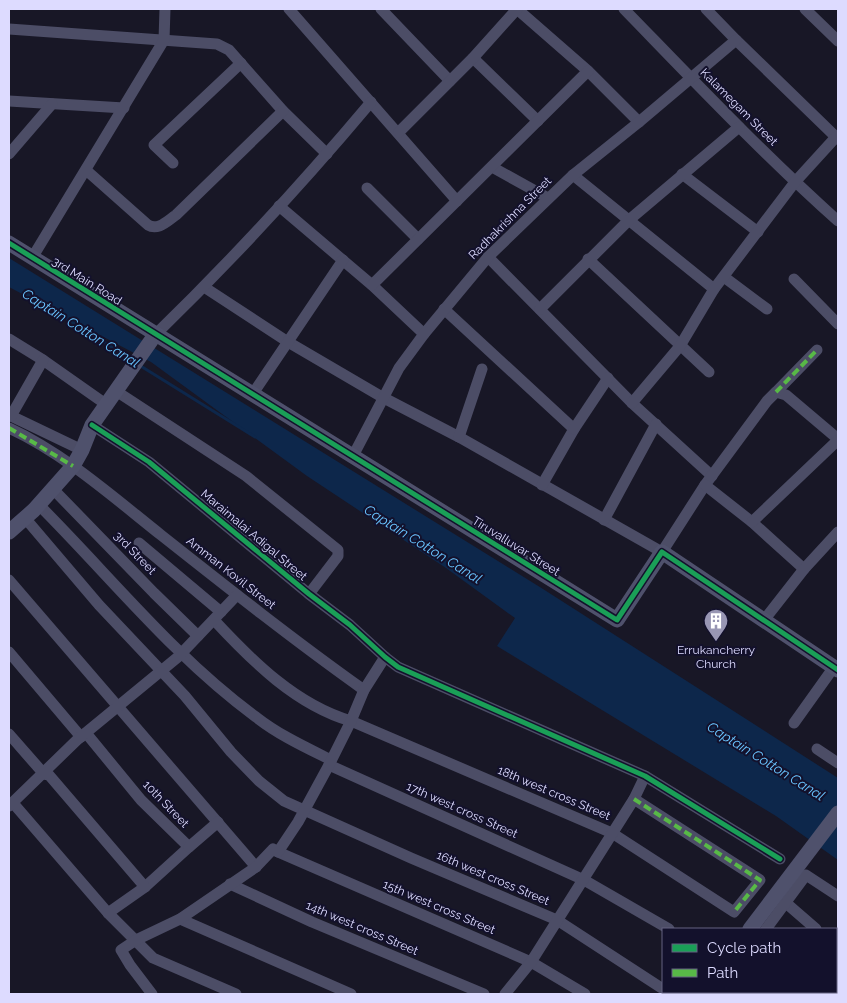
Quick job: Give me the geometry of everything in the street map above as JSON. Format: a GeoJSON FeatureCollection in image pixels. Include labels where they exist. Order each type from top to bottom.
{"type":"FeatureCollection","features":[{"type":"Feature","properties":{"kind":"street"},"geometry":{"type":"LineString","coordinates":[[32,258],[164,40],[166,9]]}},
{"type":"Feature","properties":{"kind":"street"},"geometry":{"type":"LineString","coordinates":[[289,9],[399,132],[457,201]]}},
{"type":"Feature","properties":{"kind":"street"},"geometry":{"type":"LineString","coordinates":[[381,9],[450,81]]}},
{"type":"Feature","properties":{"kind":"street"},"geometry":{"type":"LineString","coordinates":[[399,132],[473,58],[517,9],[588,71],[639,122]]}},
{"type":"Feature","properties":{"kind":"street","name":"Kalamegam Street"},"geometry":{"type":"LineString","coordinates":[[624,9],[739,127],[838,221]]}},
{"type":"Feature","properties":{"kind":"street"},"geometry":{"type":"LineString","coordinates":[[632,403],[680,346],[714,289],[795,182],[837,138],[706,9]]}},
{"type":"Feature","properties":{"kind":"street"},"geometry":{"type":"LineString","coordinates":[[805,9],[838,41]]}},
{"type":"Feature","properties":{"kind":"street"},"geometry":{"type":"LineString","coordinates":[[9,29],[217,44],[229,50],[283,111],[327,154]]}},
{"type":"Feature","properties":{"kind":"street","name":"Radhakrishna Street"},"geometry":{"type":"LineString","coordinates":[[353,456],[382,397],[399,368],[424,334],[488,256],[573,175],[736,40]]}},
{"type":"Feature","properties":{"kind":"street"},"geometry":{"type":"LineString","coordinates":[[473,58],[538,121]]}},
{"type":"Feature","properties":{"kind":"street"},"geometry":{"type":"LineString","coordinates":[[173,163],[154,145],[241,63]]}},
{"type":"Feature","properties":{"kind":"street"},"geometry":{"type":"LineString","coordinates":[[372,285],[588,71]]}},
{"type":"Feature","properties":{"kind":"street"},"geometry":{"type":"LineString","coordinates":[[9,101],[124,108]]}},
{"type":"Feature","properties":{"kind":"street"},"geometry":{"type":"LineString","coordinates":[[9,532],[39,504],[73,466],[92,425],[153,339],[204,287],[327,154],[371,102]]}},
{"type":"Feature","properties":{"kind":"street"},"geometry":{"type":"LineString","coordinates":[[9,154],[52,104]]}},
{"type":"Feature","properties":{"kind":"street"},"geometry":{"type":"LineString","coordinates":[[86,170],[148,225],[157,228],[176,215],[283,111]]}},
{"type":"Feature","properties":{"kind":"street"},"geometry":{"type":"LineString","coordinates":[[540,309],[629,220],[739,127]]}},
{"type":"Feature","properties":{"kind":"street"},"geometry":{"type":"LineString","coordinates":[[492,167],[548,198]]}},
{"type":"Feature","properties":{"kind":"street"},"geometry":{"type":"LineString","coordinates":[[682,174],[758,232]]}},
{"type":"Feature","properties":{"kind":"street"},"geometry":{"type":"LineString","coordinates":[[573,175],[714,289]]}},
{"type":"Feature","properties":{"kind":"street"},"geometry":{"type":"LineString","coordinates":[[367,188],[418,239]]}},
{"type":"Feature","properties":{"kind":"street"},"geometry":{"type":"LineString","coordinates":[[279,206],[372,285],[424,334]]}},
{"type":"Feature","properties":{"kind":"street","name":"3rd Main Road"},"geometry":{"type":"LineString","coordinates":[[9,243],[153,339]]}},
{"type":"Feature","properties":{"kind":"street"},"geometry":{"type":"LineString","coordinates":[[488,256],[632,403],[712,476]]}},
{"type":"Feature","properties":{"kind":"street"},"geometry":{"type":"LineString","coordinates":[[252,395],[342,260]]}},
{"type":"Feature","properties":{"kind":"street"},"geometry":{"type":"LineString","coordinates":[[588,260],[709,372]]}},
{"type":"Feature","properties":{"kind":"street"},"geometry":{"type":"LineString","coordinates":[[724,277],[767,309]]}},
{"type":"Feature","properties":{"kind":"street"},"geometry":{"type":"LineString","coordinates":[[794,279],[838,324]]}},
{"type":"Feature","properties":{"kind":"street"},"geometry":{"type":"LineString","coordinates":[[204,287],[288,342],[382,397],[459,437],[662,552],[836,668],[794,723]]}},
{"type":"Feature","properties":{"kind":"street"},"geometry":{"type":"LineString","coordinates":[[444,309],[574,429]]}},
{"type":"Feature","properties":{"kind":"street"},"geometry":{"type":"LineString","coordinates":[[9,339],[43,360],[107,405]]}},
{"type":"Feature","properties":{"kind":"street","name":"Tiruvalluvar Street"},"geometry":{"type":"LineString","coordinates":[[153,339],[252,395],[353,456],[616,620],[662,552]]}},
{"type":"Feature","properties":{"kind":"street"},"geometry":{"type":"LineString","coordinates":[[662,552],[705,486],[767,401],[817,350]]}},
{"type":"Feature","properties":{"kind":"street"},"geometry":{"type":"LineString","coordinates":[[43,360],[10,415],[82,450]]}},
{"type":"Feature","properties":{"kind":"street"},"geometry":{"type":"LineString","coordinates":[[459,437],[482,368]]}},
{"type":"Feature","properties":{"kind":"street"},"geometry":{"type":"LineString","coordinates":[[542,485],[574,429],[608,378]]}},
{"type":"Feature","properties":{"kind":"street"},"geometry":{"type":"LineString","coordinates":[[116,391],[246,476],[338,550],[338,556],[309,594]]}},
{"type":"Feature","properties":{"kind":"street"},"geometry":{"type":"LineString","coordinates":[[752,522],[838,440],[786,395],[776,392]]}},
{"type":"Feature","properties":{"kind":"street"},"geometry":{"type":"LineString","coordinates":[[604,520],[656,424]]}},
{"type":"Feature","properties":{"kind":"street","name":"Maraimalai Adigal Street"},"geometry":{"type":"LineString","coordinates":[[92,425],[149,462],[309,594],[350,625],[398,667],[645,776],[780,859]]}},
{"type":"Feature","properties":{"kind":"street","name":"Amman Kovil Street"},"geometry":{"type":"LineString","coordinates":[[9,428],[73,466],[308,650],[364,690]]}},
{"type":"Feature","properties":{"kind":"street"},"geometry":{"type":"LineString","coordinates":[[705,486],[752,522],[804,569]]}},
{"type":"Feature","properties":{"kind":"street","name":"3rd Street"},"geometry":{"type":"LineString","coordinates":[[53,489],[198,636]]}},
{"type":"Feature","properties":{"kind":"street","name":"17th west cross Street"},"geometry":{"type":"LineString","coordinates":[[39,504],[137,609],[199,669],[255,716],[283,736],[330,763],[584,880],[667,928]]}},
{"type":"Feature","properties":{"kind":"street","name":"16th west cross Street"},"geometry":{"type":"LineString","coordinates":[[25,518],[104,611],[190,702],[231,752],[259,781],[284,801],[556,920],[662,988]]}},
{"type":"Feature","properties":{"kind":"street"},"geometry":{"type":"LineString","coordinates":[[764,620],[804,569],[838,532]]}},
{"type":"Feature","properties":{"kind":"street","name":"18th west cross Street"},"geometry":{"type":"LineString","coordinates":[[139,543],[217,616],[238,645],[276,679],[300,696],[338,717],[612,833],[734,912],[760,880],[634,799]]}},
{"type":"Feature","properties":{"kind":"street"},"geometry":{"type":"LineString","coordinates":[[9,580],[256,867]]}},
{"type":"Feature","properties":{"kind":"street"},"geometry":{"type":"LineString","coordinates":[[236,994],[153,958],[108,913],[11,804],[84,735],[182,652],[237,595]]}},
{"type":"Feature","properties":{"kind":"street","name":"10th Street"},"geometry":{"type":"LineString","coordinates":[[9,652],[141,800],[189,847],[145,887],[108,913]]}},
{"type":"Feature","properties":{"kind":"street"},"geometry":{"type":"LineString","coordinates":[[152,994],[121,950],[136,940],[180,919],[256,867],[273,849],[278,852],[330,763],[364,690],[385,657]]}},
{"type":"Feature","properties":{"kind":"street"},"geometry":{"type":"LineString","coordinates":[[9,734],[44,774],[49,775],[145,887]]}},
{"type":"Feature","properties":{"kind":"street"},"geometry":{"type":"LineString","coordinates":[[817,749],[838,763]]}},
{"type":"Feature","properties":{"kind":"street"},"geometry":{"type":"LineString","coordinates":[[505,994],[531,962],[556,920],[584,880],[634,799],[645,776]]}},
{"type":"Feature","properties":{"kind":"street"},"geometry":{"type":"LineString","coordinates":[[751,928],[838,813]]}},
{"type":"Feature","properties":{"kind":"street"},"geometry":{"type":"LineString","coordinates":[[189,847],[218,822]]}},
{"type":"Feature","properties":{"kind":"street","name":"15th west cross Street"},"geometry":{"type":"LineString","coordinates":[[278,852],[531,962],[585,994]]}},
{"type":"Feature","properties":{"kind":"street"},"geometry":{"type":"LineString","coordinates":[[767,928],[806,875],[838,896]]}},
{"type":"Feature","properties":{"kind":"street","name":"14th west cross Street"},"geometry":{"type":"LineString","coordinates":[[230,884],[312,922],[484,994]]}},
{"type":"Feature","properties":{"kind":"street"},"geometry":{"type":"LineString","coordinates":[[786,903],[815,928]]}},
{"type":"Feature","properties":{"kind":"street"},"geometry":{"type":"LineString","coordinates":[[180,919],[351,994]]}},
{"type":"Feature","properties":{"kind":"water"},"geometry":{"type":"Polygon","coordinates":[[[9,258],[543,589],[838,778],[838,860],[776,816],[497,646],[515,618],[446,568],[307,476],[151,362],[9,287],[9,258]]]}},
{"type":"Feature","properties":{"kind":"waterway","name":"Captain Cotton Canal"},"geometry":{"type":"LineString","coordinates":[[55,311],[132,360]]}},
{"type":"Feature","properties":{"kind":"waterway","name":"Captain Cotton Canal"},"geometry":{"type":"LineString","coordinates":[[139,365],[255,437]]}},
{"type":"Feature","properties":{"kind":"marked path"},"geometry":{"type":"LineString","coordinates":[[776,392],[817,350]]}},
{"type":"Feature","properties":{"kind":"marked path"},"geometry":{"type":"LineString","coordinates":[[9,428],[73,466]]}},
{"type":"Feature","properties":{"kind":"marked path"},"geometry":{"type":"LineString","coordinates":[[634,799],[760,880],[734,912]]}},
{"type":"Feature","properties":{"kind":"cycle path"},"geometry":{"type":"LineString","coordinates":[[9,243],[617,620],[662,552],[838,670]]}},
{"type":"Feature","properties":{"kind":"cycle path"},"geometry":{"type":"LineString","coordinates":[[92,425],[149,462],[309,594],[350,625],[398,667],[645,776],[780,859]]}},
{"type":"Feature","properties":{"kind":"place","name":"Errukancherry Church"},"geometry":{"type":"Point","coordinates":[716,642]}}]}
